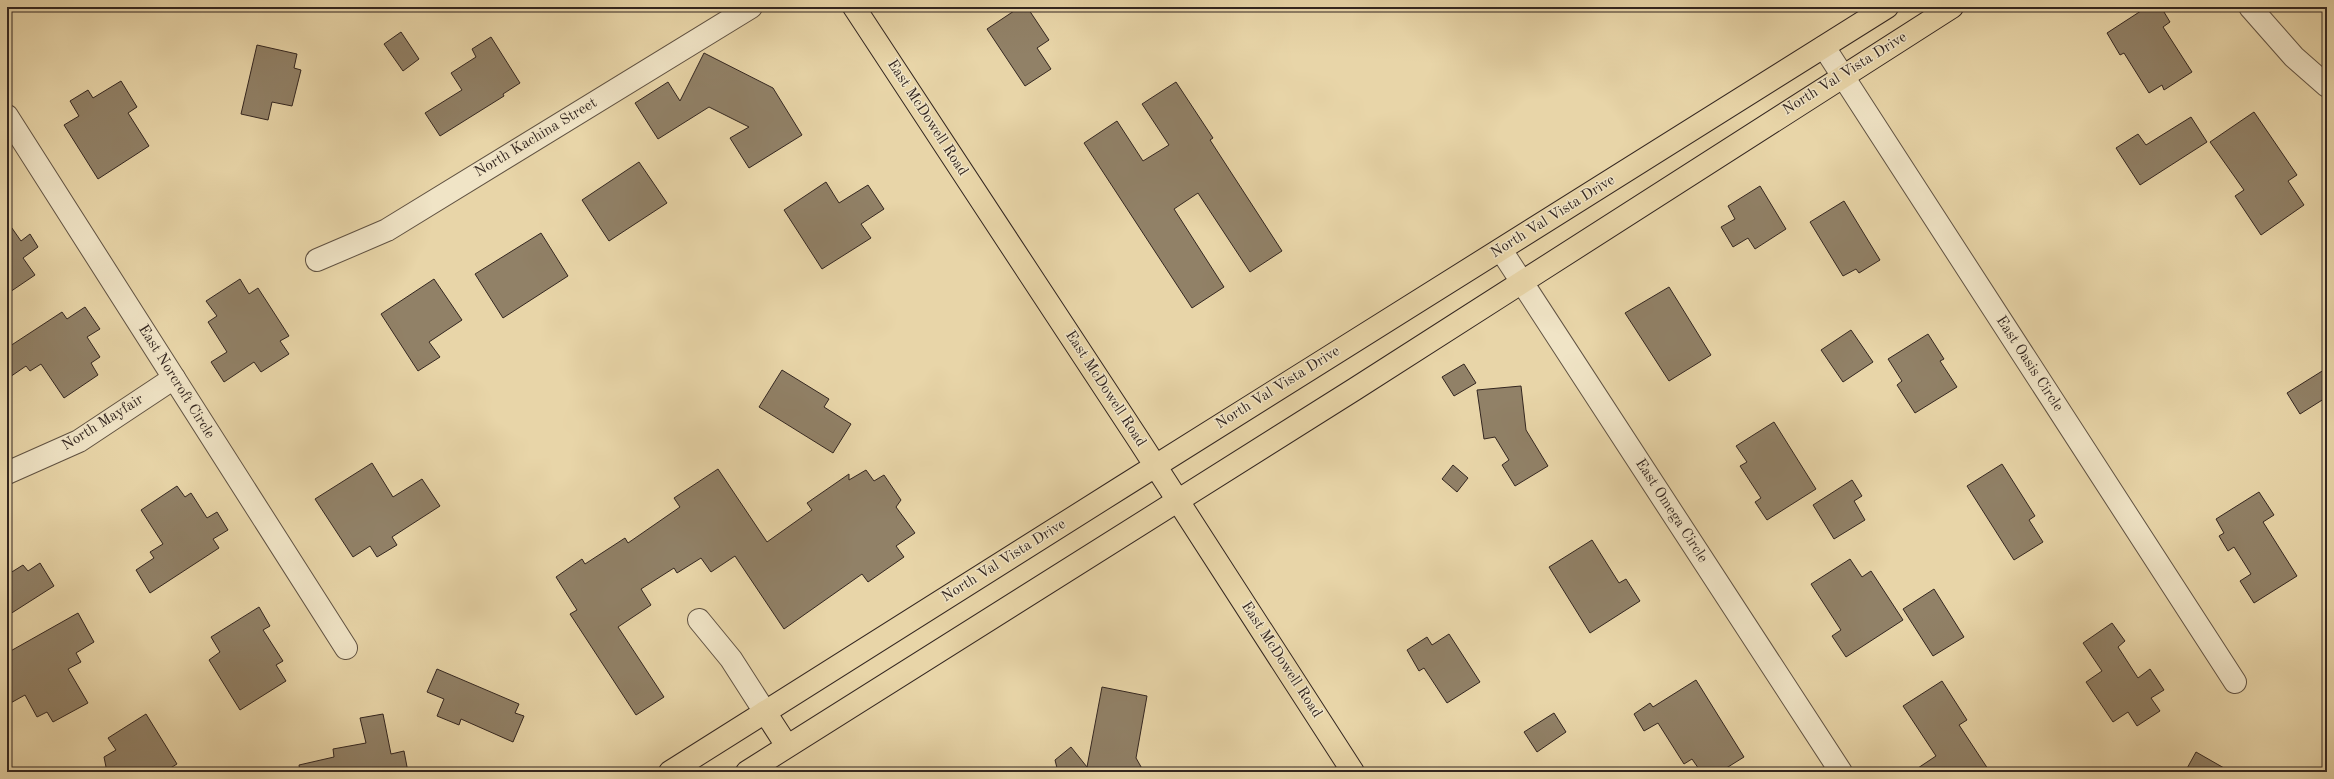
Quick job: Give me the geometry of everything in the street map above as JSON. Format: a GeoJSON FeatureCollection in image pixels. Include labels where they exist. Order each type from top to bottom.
{"type":"FeatureCollection","features":[{"type":"Feature","properties":{"kind":"main road","name":"East McDowell Road"},"geometry":{"type":"LineString","coordinates":[[854,7],[1178,500],[1353,772]]}},
{"type":"Feature","properties":{"kind":"main road","name":"North Val Vista Drive"},"geometry":{"type":"LineString","coordinates":[[670,772],[1155,465],[1501,250],[1887,7]]}},
{"type":"Feature","properties":{"kind":"main road","name":"North Val Vista Drive"},"geometry":{"type":"LineString","coordinates":[[747,772],[1178,500],[1952,7]]}},
{"type":"Feature","properties":{"kind":"main road"},"geometry":{"type":"LineString","coordinates":[[765,712],[787,746]]}},
{"type":"Feature","properties":{"kind":"street","name":"North Kachina Street"},"geometry":{"type":"LineString","coordinates":[[317,260],[387,230],[751,7]]}},
{"type":"Feature","properties":{"kind":"street"},"geometry":{"type":"LineString","coordinates":[[2250,7],[2294,56],[2327,86]]}},
{"type":"Feature","properties":{"kind":"street","name":"East Oasis Circle"},"geometry":{"type":"LineString","coordinates":[[1824,47],[2235,682]]}},
{"type":"Feature","properties":{"kind":"street","name":"East Norcroft Circle"},"geometry":{"type":"LineString","coordinates":[[7,116],[346,648]]}},
{"type":"Feature","properties":{"kind":"street","name":"East Omega Circle"},"geometry":{"type":"LineString","coordinates":[[1501,250],[1841,772]]}},
{"type":"Feature","properties":{"kind":"street","name":"North Mayfair"},"geometry":{"type":"LineString","coordinates":[[7,473],[79,441],[174,378]]}},
{"type":"Feature","properties":{"kind":"street"},"geometry":{"type":"LineString","coordinates":[[699,620],[731,659],[765,712]]}},
{"type":"Feature","properties":{"kind":"building"},"geometry":{"type":"Polygon","coordinates":[[[1020,7],[1027,7],[1049,40],[1037,48],[1051,69],[1025,86],[987,29],[1020,7]]]}},
{"type":"Feature","properties":{"kind":"building"},"geometry":{"type":"Polygon","coordinates":[[[2147,7],[2161,7],[2170,22],[2163,27],[2192,72],[2164,90],[2162,85],[2149,93],[2124,53],[2120,55],[2107,33],[2147,7]]]}},
{"type":"Feature","properties":{"kind":"building"},"geometry":{"type":"Polygon","coordinates":[[[401,32],[419,59],[403,71],[384,44],[401,32]]]}},
{"type":"Feature","properties":{"kind":"building"},"geometry":{"type":"Polygon","coordinates":[[[491,37],[520,83],[503,94],[504,96],[440,136],[425,113],[462,90],[451,73],[476,57],[472,49],[491,37]]]}},
{"type":"Feature","properties":{"kind":"building"},"geometry":{"type":"Polygon","coordinates":[[[257,45],[297,54],[294,68],[301,70],[292,106],[272,102],[268,120],[241,114],[257,45]]]}},
{"type":"Feature","properties":{"kind":"building"},"geometry":{"type":"Polygon","coordinates":[[[704,53],[773,88],[802,135],[749,168],[730,138],[749,127],[709,107],[658,139],[635,103],[668,82],[680,101],[704,53]]]}},
{"type":"Feature","properties":{"kind":"building"},"geometry":{"type":"Polygon","coordinates":[[[121,81],[137,107],[128,113],[149,146],[98,179],[64,125],[79,116],[70,101],[88,90],[93,98],[121,81]]]}},
{"type":"Feature","properties":{"kind":"building"},"geometry":{"type":"Polygon","coordinates":[[[1176,82],[1213,138],[1210,140],[1282,251],[1250,272],[1198,193],[1174,209],[1224,287],[1192,308],[1084,143],[1117,121],[1143,161],[1169,145],[1142,104],[1176,82]]]}},
{"type":"Feature","properties":{"kind":"building"},"geometry":{"type":"Polygon","coordinates":[[[2254,112],[2297,175],[2288,181],[2304,205],[2261,235],[2235,196],[2244,190],[2210,142],[2254,112]]]}},
{"type":"Feature","properties":{"kind":"building"},"geometry":{"type":"Polygon","coordinates":[[[2191,117],[2207,142],[2140,185],[2116,148],[2138,134],[2146,145],[2191,117]]]}},
{"type":"Feature","properties":{"kind":"building"},"geometry":{"type":"Polygon","coordinates":[[[639,162],[667,203],[609,241],[582,200],[639,162]]]}},
{"type":"Feature","properties":{"kind":"building"},"geometry":{"type":"Polygon","coordinates":[[[826,182],[839,203],[868,185],[884,209],[861,224],[871,238],[822,269],[784,210],[826,182]]]}},
{"type":"Feature","properties":{"kind":"building"},"geometry":{"type":"Polygon","coordinates":[[[1760,186],[1786,229],[1755,249],[1748,238],[1733,247],[1721,227],[1735,219],[1728,206],[1760,186]]]}},
{"type":"Feature","properties":{"kind":"building"},"geometry":{"type":"Polygon","coordinates":[[[1844,201],[1880,260],[1859,273],[1856,269],[1843,276],[1810,222],[1844,201]]]}},
{"type":"Feature","properties":{"kind":"building"},"geometry":{"type":"Polygon","coordinates":[[[7,221],[21,241],[30,234],[38,247],[23,258],[35,275],[7,294],[7,221]]]}},
{"type":"Feature","properties":{"kind":"building"},"geometry":{"type":"Polygon","coordinates":[[[541,233],[568,276],[503,318],[475,274],[541,233]]]}},
{"type":"Feature","properties":{"kind":"building"},"geometry":{"type":"Polygon","coordinates":[[[240,279],[249,294],[258,288],[289,336],[280,341],[289,354],[261,372],[254,362],[224,382],[211,362],[227,352],[208,322],[217,316],[206,301],[240,279]]]}},
{"type":"Feature","properties":{"kind":"building"},"geometry":{"type":"Polygon","coordinates":[[[434,279],[462,320],[429,342],[440,357],[418,371],[381,314],[434,279]]]}},
{"type":"Feature","properties":{"kind":"building"},"geometry":{"type":"Polygon","coordinates":[[[1669,287],[1711,355],[1669,381],[1625,313],[1669,287]]]}},
{"type":"Feature","properties":{"kind":"building"},"geometry":{"type":"Polygon","coordinates":[[[85,307],[100,329],[87,337],[100,357],[91,363],[98,375],[64,398],[41,364],[30,371],[26,366],[7,379],[7,348],[62,312],[67,319],[85,307]]]}},
{"type":"Feature","properties":{"kind":"building"},"geometry":{"type":"Polygon","coordinates":[[[1851,330],[1873,362],[1843,382],[1821,350],[1851,330]]]}},
{"type":"Feature","properties":{"kind":"building"},"geometry":{"type":"Polygon","coordinates":[[[1928,334],[1944,359],[1940,361],[1957,387],[1915,413],[1897,385],[1902,381],[1888,359],[1928,334]]]}},
{"type":"Feature","properties":{"kind":"building"},"geometry":{"type":"Polygon","coordinates":[[[1464,364],[1476,383],[1454,396],[1442,377],[1464,364]]]}},
{"type":"Feature","properties":{"kind":"building"},"geometry":{"type":"Polygon","coordinates":[[[2327,368],[2327,397],[2300,414],[2287,393],[2327,368]]]}},
{"type":"Feature","properties":{"kind":"building"},"geometry":{"type":"Polygon","coordinates":[[[782,370],[829,399],[824,407],[851,424],[833,453],[759,407],[782,370]]]}},
{"type":"Feature","properties":{"kind":"building"},"geometry":{"type":"Polygon","coordinates":[[[1521,386],[1526,430],[1548,466],[1515,486],[1502,465],[1509,460],[1495,437],[1484,439],[1477,390],[1521,386]]]}},
{"type":"Feature","properties":{"kind":"building"},"geometry":{"type":"Polygon","coordinates":[[[1774,422],[1816,489],[1767,520],[1755,502],[1761,498],[1740,466],[1747,462],[1736,446],[1774,422]]]}},
{"type":"Feature","properties":{"kind":"building"},"geometry":{"type":"Polygon","coordinates":[[[372,463],[393,497],[422,479],[440,506],[392,537],[397,545],[377,557],[370,546],[353,557],[315,499],[372,463]]]}},
{"type":"Feature","properties":{"kind":"building"},"geometry":{"type":"Polygon","coordinates":[[[2002,464],[2035,516],[2029,520],[2043,542],[2014,560],[1967,486],[2002,464]]]}},
{"type":"Feature","properties":{"kind":"building"},"geometry":{"type":"Polygon","coordinates":[[[1453,465],[1468,478],[1457,492],[1442,479],[1453,465]]]}},
{"type":"Feature","properties":{"kind":"building"},"geometry":{"type":"Polygon","coordinates":[[[718,469],[767,542],[812,510],[807,503],[849,474],[849,480],[866,470],[874,481],[884,475],[901,500],[896,507],[915,533],[896,546],[904,557],[868,582],[862,574],[784,629],[735,556],[711,572],[701,558],[677,573],[674,568],[641,589],[651,605],[618,627],[664,697],[636,715],[570,614],[577,610],[556,577],[582,559],[585,564],[625,538],[628,543],[680,507],[674,498],[718,469]]]}},
{"type":"Feature","properties":{"kind":"building"},"geometry":{"type":"Polygon","coordinates":[[[1852,480],[1862,496],[1854,501],[1865,520],[1834,539],[1813,505],[1852,480]]]}},
{"type":"Feature","properties":{"kind":"building"},"geometry":{"type":"Polygon","coordinates":[[[177,486],[185,497],[191,493],[207,518],[217,512],[228,530],[213,539],[219,548],[150,593],[136,570],[154,558],[150,552],[163,544],[141,510],[177,486]]]}},
{"type":"Feature","properties":{"kind":"building"},"geometry":{"type":"Polygon","coordinates":[[[2259,492],[2274,515],[2263,522],[2297,576],[2254,603],[2240,581],[2251,574],[2234,547],[2228,551],[2219,536],[2224,533],[2216,519],[2259,492]]]}},
{"type":"Feature","properties":{"kind":"building"},"geometry":{"type":"Polygon","coordinates":[[[1592,540],[1619,583],[1626,579],[1640,601],[1590,633],[1549,567],[1592,540]]]}},
{"type":"Feature","properties":{"kind":"building"},"geometry":{"type":"Polygon","coordinates":[[[1850,559],[1862,577],[1871,571],[1903,620],[1846,657],[1832,636],[1841,630],[1811,584],[1850,559]]]}},
{"type":"Feature","properties":{"kind":"building"},"geometry":{"type":"Polygon","coordinates":[[[40,563],[54,586],[7,616],[7,575],[23,565],[28,571],[40,563]]]}},
{"type":"Feature","properties":{"kind":"building"},"geometry":{"type":"Polygon","coordinates":[[[1934,589],[1964,637],[1933,656],[1903,609],[1934,589]]]}},
{"type":"Feature","properties":{"kind":"building"},"geometry":{"type":"Polygon","coordinates":[[[259,607],[270,626],[263,630],[283,661],[276,665],[286,681],[240,710],[209,660],[220,652],[211,637],[259,607]]]}},
{"type":"Feature","properties":{"kind":"building"},"geometry":{"type":"Polygon","coordinates":[[[78,613],[94,642],[76,653],[81,662],[68,669],[88,703],[53,722],[47,712],[37,717],[25,695],[7,705],[7,653],[78,613]]]}},
{"type":"Feature","properties":{"kind":"building"},"geometry":{"type":"Polygon","coordinates":[[[2112,623],[2125,641],[2118,647],[2138,678],[2150,669],[2164,690],[2151,698],[2160,711],[2137,726],[2128,712],[2113,722],[2086,682],[2102,671],[2083,643],[2112,623]]]}},
{"type":"Feature","properties":{"kind":"building"},"geometry":{"type":"Polygon","coordinates":[[[1449,634],[1480,682],[1447,703],[1424,668],[1419,671],[1407,650],[1427,637],[1432,645],[1449,634]]]}},
{"type":"Feature","properties":{"kind":"building"},"geometry":{"type":"Polygon","coordinates":[[[437,669],[519,704],[515,713],[524,716],[513,742],[461,719],[459,725],[437,716],[444,699],[427,692],[437,669]]]}},
{"type":"Feature","properties":{"kind":"building"},"geometry":{"type":"Polygon","coordinates":[[[1696,680],[1744,757],[1720,772],[1701,772],[1692,759],[1684,764],[1658,723],[1644,731],[1634,714],[1650,703],[1653,707],[1696,680]]]}},
{"type":"Feature","properties":{"kind":"building"},"geometry":{"type":"Polygon","coordinates":[[[1942,681],[1967,720],[1959,725],[1990,772],[1912,772],[1936,756],[1903,706],[1942,681]]]}},
{"type":"Feature","properties":{"kind":"building"},"geometry":{"type":"Polygon","coordinates":[[[1102,687],[1147,696],[1136,758],[1144,772],[1058,772],[1055,760],[1071,747],[1087,767],[1102,687]]]}},
{"type":"Feature","properties":{"kind":"building"},"geometry":{"type":"Polygon","coordinates":[[[1554,713],[1566,732],[1537,752],[1524,732],[1554,713]]]}},
{"type":"Feature","properties":{"kind":"building"},"geometry":{"type":"Polygon","coordinates":[[[146,714],[177,764],[164,772],[107,772],[104,757],[116,750],[108,738],[146,714]]]}},
{"type":"Feature","properties":{"kind":"building"},"geometry":{"type":"Polygon","coordinates":[[[383,714],[391,754],[404,751],[408,772],[300,772],[299,765],[334,757],[333,749],[366,743],[360,718],[383,714]]]}},
{"type":"Feature","properties":{"kind":"building"},"geometry":{"type":"Polygon","coordinates":[[[2196,752],[2231,772],[2185,772],[2196,752]]]}}]}
